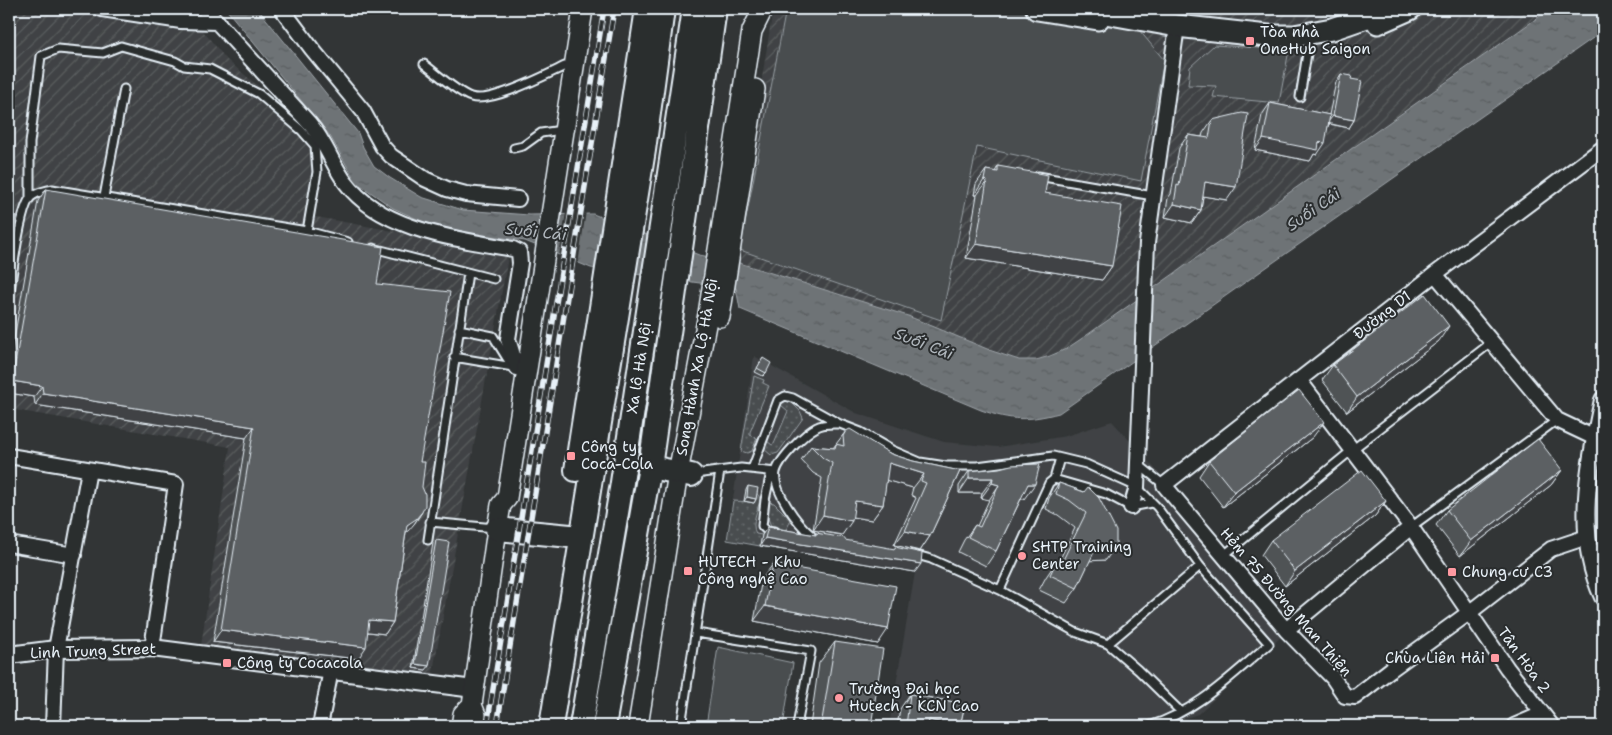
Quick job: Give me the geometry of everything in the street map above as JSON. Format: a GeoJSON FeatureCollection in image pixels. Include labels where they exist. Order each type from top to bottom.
{"type":"FeatureCollection","features":[{"type":"Feature","properties":{"kind":"highway","name":"Xa lộ Hà Nội"},"geometry":{"type":"LineString","coordinates":[[635,149],[647,9]]}},
{"type":"Feature","properties":{"kind":"highway","name":"Xa lộ Hà Nội"},"geometry":{"type":"LineString","coordinates":[[551,726],[574,536],[608,312],[635,149],[663,9]]}},
{"type":"Feature","properties":{"kind":"highway","name":"Xa lộ Hà Nội"},"geometry":{"type":"LineString","coordinates":[[604,726],[650,467],[715,9]]}},
{"type":"Feature","properties":{"kind":"highway","name":"Xa lộ Hà Nội"},"geometry":{"type":"LineString","coordinates":[[581,726],[622,481],[671,153],[695,11]]}},
{"type":"Feature","properties":{"kind":"highway"},"geometry":{"type":"LineString","coordinates":[[650,467],[685,474]]}},
{"type":"Feature","properties":{"kind":"highway"},"geometry":{"type":"LineString","coordinates":[[497,529],[574,536]]}},
{"type":"Feature","properties":{"kind":"highway","name":"Xa lộ Hà Nội"},"geometry":{"type":"LineString","coordinates":[[536,726],[574,536]]}},
{"type":"Feature","properties":{"kind":"main road"},"geometry":{"type":"LineString","coordinates":[[474,726],[476,715],[473,697],[501,505],[507,498],[574,9]]}},
{"type":"Feature","properties":{"kind":"main road"},"geometry":{"type":"LineString","coordinates":[[556,143],[583,9]]}},
{"type":"Feature","properties":{"kind":"main road","name":"Song Hành Xa Lộ Hà Nội"},"geometry":{"type":"LineString","coordinates":[[638,726],[714,314],[738,160],[764,32],[764,9]]}},
{"type":"Feature","properties":{"kind":"main road"},"geometry":{"type":"LineString","coordinates":[[1037,9],[1105,20],[1125,16]]}},
{"type":"Feature","properties":{"kind":"main road"},"geometry":{"type":"LineString","coordinates":[[1083,9],[1125,16],[1179,18],[1268,36],[1294,36],[1332,30],[1390,9]]}},
{"type":"Feature","properties":{"kind":"main road"},"geometry":{"type":"LineString","coordinates":[[1332,30],[1348,32],[1360,29],[1389,20],[1410,9]]}},
{"type":"Feature","properties":{"kind":"main road"},"geometry":{"type":"LineString","coordinates":[[501,505],[496,497],[514,367],[536,284]]}},
{"type":"Feature","properties":{"kind":"main road","name":"Song Hành Xa Lộ Hà Nội"},"geometry":{"type":"LineString","coordinates":[[649,726],[685,474]]}},
{"type":"Feature","properties":{"kind":"main road"},"geometry":{"type":"LineString","coordinates":[[461,726],[463,714],[473,697]]}},
{"type":"Feature","properties":{"kind":"street"},"geometry":{"type":"LineString","coordinates":[[102,9],[181,21],[218,22]]}},
{"type":"Feature","properties":{"kind":"street"},"geometry":{"type":"LineString","coordinates":[[205,9],[310,124],[322,140],[346,184],[361,199],[382,214],[421,230],[519,252],[520,263],[508,338],[514,367]]}},
{"type":"Feature","properties":{"kind":"street"},"geometry":{"type":"LineString","coordinates":[[282,9],[363,111],[382,146],[391,156],[425,179],[447,189],[483,196],[518,199]]}},
{"type":"Feature","properties":{"kind":"street"},"geometry":{"type":"LineString","coordinates":[[1131,507],[1137,487],[1147,243],[1179,18]]}},
{"type":"Feature","properties":{"kind":"street","name":"Đường D1"},"geometry":{"type":"LineString","coordinates":[[1164,485],[1435,274],[1603,148]]}},
{"type":"Feature","properties":{"kind":"street"},"geometry":{"type":"LineString","coordinates":[[1435,274],[1558,420],[1595,438]]}},
{"type":"Feature","properties":{"kind":"street","name":"Tân Hòa 2"},"geometry":{"type":"LineString","coordinates":[[1299,380],[1411,527],[1507,668],[1552,726]]}},
{"type":"Feature","properties":{"kind":"street"},"geometry":{"type":"LineString","coordinates":[[1603,400],[1595,438],[1588,490],[1587,537],[1597,553],[1598,586],[1603,597]]}},
{"type":"Feature","properties":{"kind":"street"},"geometry":{"type":"LineString","coordinates":[[9,456],[176,484],[152,648]]}},
{"type":"Feature","properties":{"kind":"street"},"geometry":{"type":"LineString","coordinates":[[53,726],[56,649],[89,470]]}},
{"type":"Feature","properties":{"kind":"street","name":"Hẻm 75 Đường Man Thiện"},"geometry":{"type":"LineString","coordinates":[[1164,485],[1286,630],[1333,678],[1345,696],[1355,697],[1551,550],[1587,537]]}},
{"type":"Feature","properties":{"kind":"street"},"geometry":{"type":"LineString","coordinates":[[1286,630],[1411,527]]}},
{"type":"Feature","properties":{"kind":"street"},"geometry":{"type":"LineString","coordinates":[[9,544],[74,555]]}},
{"type":"Feature","properties":{"kind":"street","name":"Linh Trung Street"},"geometry":{"type":"LineString","coordinates":[[9,655],[56,649],[152,648],[331,670],[473,697]]}},
{"type":"Feature","properties":{"kind":"street"},"geometry":{"type":"LineString","coordinates":[[320,726],[331,670]]}},
{"type":"Feature","properties":{"kind":"street"},"geometry":{"type":"LineString","coordinates":[[1514,726],[1542,714]]}},
{"type":"Feature","properties":{"kind":"lane"},"geometry":{"type":"LineString","coordinates":[[1300,97],[1310,34]]}},
{"type":"Feature","properties":{"kind":"lane"},"geometry":{"type":"LineString","coordinates":[[9,299],[22,214],[30,198],[30,143],[41,56],[58,49],[102,53],[121,46],[176,61],[184,66],[210,69],[259,94],[301,130],[315,146],[317,172],[306,231]]}},
{"type":"Feature","properties":{"kind":"lane"},"geometry":{"type":"LineString","coordinates":[[424,64],[472,98],[489,97],[527,84],[565,66]]}},
{"type":"Feature","properties":{"kind":"lane"},"geometry":{"type":"LineString","coordinates":[[104,197],[124,89]]}},
{"type":"Feature","properties":{"kind":"lane"},"geometry":{"type":"LineString","coordinates":[[514,148],[523,146],[541,133],[556,143]]}},
{"type":"Feature","properties":{"kind":"lane"},"geometry":{"type":"LineString","coordinates":[[1031,175],[1153,196]]}},
{"type":"Feature","properties":{"kind":"lane"},"geometry":{"type":"LineString","coordinates":[[30,198],[39,192],[52,189],[306,231],[354,243]]}},
{"type":"Feature","properties":{"kind":"lane"},"geometry":{"type":"LineString","coordinates":[[364,246],[494,279]]}},
{"type":"Feature","properties":{"kind":"lane"},"geometry":{"type":"LineString","coordinates":[[428,540],[468,273]]}},
{"type":"Feature","properties":{"kind":"lane"},"geometry":{"type":"LineString","coordinates":[[459,329],[494,336],[514,367]]}},
{"type":"Feature","properties":{"kind":"lane"},"geometry":{"type":"LineString","coordinates":[[1224,556],[1352,450],[1492,342]]}},
{"type":"Feature","properties":{"kind":"lane"},"geometry":{"type":"LineString","coordinates":[[454,358],[514,367]]}},
{"type":"Feature","properties":{"kind":"lane"},"geometry":{"type":"LineString","coordinates":[[752,469],[778,400],[785,396],[793,398],[840,424],[920,462],[946,466],[977,466],[1053,456],[1086,464],[1137,487],[1172,526],[1200,566],[1269,644],[1203,699],[1181,712],[1149,726]]}},
{"type":"Feature","properties":{"kind":"lane"},"geometry":{"type":"LineString","coordinates":[[1411,527],[1558,420]]}},
{"type":"Feature","properties":{"kind":"lane"},"geometry":{"type":"LineString","coordinates":[[784,532],[766,530],[762,526],[765,500],[774,472],[795,443],[807,433],[818,426],[840,424]]}},
{"type":"Feature","properties":{"kind":"lane"},"geometry":{"type":"LineString","coordinates":[[1000,590],[1049,484],[1054,479],[1060,458]]}},
{"type":"Feature","properties":{"kind":"lane","name":"Hẻm 75 Đường Man Thiện"},"geometry":{"type":"LineString","coordinates":[[1137,463],[1164,485]]}},
{"type":"Feature","properties":{"kind":"lane"},"geometry":{"type":"LineString","coordinates":[[685,474],[742,468],[774,472]]}},
{"type":"Feature","properties":{"kind":"lane"},"geometry":{"type":"LineString","coordinates":[[682,726],[720,471]]}},
{"type":"Feature","properties":{"kind":"lane"},"geometry":{"type":"LineString","coordinates":[[774,472],[786,504],[801,527],[811,535]]}},
{"type":"Feature","properties":{"kind":"lane"},"geometry":{"type":"LineString","coordinates":[[1054,479],[1106,494],[1131,507],[1152,503]]}},
{"type":"Feature","properties":{"kind":"lane"},"geometry":{"type":"LineString","coordinates":[[430,522],[497,529]]}},
{"type":"Feature","properties":{"kind":"lane"},"geometry":{"type":"LineString","coordinates":[[802,534],[819,537]]}},
{"type":"Feature","properties":{"kind":"lane"},"geometry":{"type":"LineString","coordinates":[[908,552],[931,559],[1000,590],[1075,632],[1108,644],[1181,712]]}},
{"type":"Feature","properties":{"kind":"lane"},"geometry":{"type":"LineString","coordinates":[[1108,644],[1200,566]]}},
{"type":"Feature","properties":{"kind":"lane"},"geometry":{"type":"LineString","coordinates":[[696,633],[811,651],[797,726]]}},
{"type":"Feature","properties":{"kind":"shaded area"},"geometry":{"type":"Polygon","coordinates":[[[17,9],[185,9],[227,60],[318,136],[311,216],[509,252],[432,677],[201,646],[230,447],[9,409],[9,53],[17,9]]]}},
{"type":"Feature","properties":{"kind":"shaded area"},"geometry":{"type":"Polygon","coordinates":[[[773,9],[1550,9],[1066,349],[1050,356],[1033,360],[1019,360],[733,261],[773,9]]]}},
{"type":"Feature","properties":{"kind":"shaded area"},"geometry":{"type":"Polygon","coordinates":[[[786,9],[1013,9],[1139,30],[1164,60],[1141,181],[977,147],[941,320],[740,250],[786,9]]]}},
{"type":"Feature","properties":{"kind":"shaded area"},"geometry":{"type":"Polygon","coordinates":[[[1214,45],[1289,50],[1279,103],[1213,97],[1216,86],[1188,85],[1190,67],[1214,45]]]}},
{"type":"Feature","properties":{"kind":"shaded area","name":"SHTP Training Center"},"geometry":{"type":"Polygon","coordinates":[[[754,356],[856,413],[944,442],[998,447],[1066,436],[1112,421],[1176,492],[1282,636],[1198,714],[1162,726],[889,726],[915,572],[727,540],[754,356]]]}},
{"type":"Feature","properties":{"kind":"shaded area"},"geometry":{"type":"Polygon","coordinates":[[[754,376],[764,380],[763,383],[769,386],[750,432],[750,435],[757,438],[752,451],[747,453],[741,451],[754,376]]]}},
{"type":"Feature","properties":{"kind":"shaded area"},"geometry":{"type":"Polygon","coordinates":[[[784,401],[790,401],[800,411],[803,418],[778,453],[771,455],[764,449],[764,442],[767,441],[772,445],[774,444],[788,411],[781,405],[784,401]]]}},
{"type":"Feature","properties":{"kind":"shaded area"},"geometry":{"type":"Polygon","coordinates":[[[756,492],[760,498],[754,520],[754,530],[756,534],[762,535],[760,546],[727,540],[733,501],[753,502],[756,492]]]}},
{"type":"Feature","properties":{"kind":"shaded area"},"geometry":{"type":"Polygon","coordinates":[[[769,502],[774,503],[789,518],[790,522],[786,530],[771,526],[767,516],[769,502]]]}},
{"type":"Feature","properties":{"kind":"shaded area"},"geometry":{"type":"Polygon","coordinates":[[[718,647],[793,663],[783,726],[706,726],[718,647]]]}},
{"type":"Feature","properties":{"kind":"water","name":"Suối Cái"},"geometry":{"type":"Polygon","coordinates":[[[226,9],[258,9],[358,133],[363,147],[374,166],[421,197],[463,210],[529,215],[593,214],[699,255],[733,261],[908,316],[992,351],[1019,360],[1036,360],[1066,349],[1550,9],[1603,9],[1603,31],[1059,413],[1020,419],[981,410],[740,309],[736,288],[591,268],[525,241],[470,233],[428,224],[393,208],[356,182],[330,136],[226,9]]]}},
{"type":"Feature","properties":{"kind":"pier"},"geometry":{"type":"Polygon","coordinates":[[[586,211],[578,265],[559,257],[566,212],[586,211]]]}},
{"type":"Feature","properties":{"kind":"building"},"geometry":{"type":"Polygon","coordinates":[[[1341,74],[1352,76],[1351,79],[1362,81],[1354,120],[1333,116],[1341,74]]]}},
{"type":"Feature","properties":{"kind":"building"},"geometry":{"type":"Polygon","coordinates":[[[1270,103],[1330,115],[1325,143],[1319,142],[1318,150],[1263,139],[1270,103]]]}},
{"type":"Feature","properties":{"kind":"building"},"geometry":{"type":"Polygon","coordinates":[[[1242,113],[1248,114],[1236,187],[1205,182],[1201,210],[1174,204],[1188,135],[1209,138],[1212,120],[1242,113]]]}},
{"type":"Feature","properties":{"kind":"building"},"geometry":{"type":"Polygon","coordinates":[[[998,166],[1048,175],[1045,193],[1122,206],[1112,266],[976,244],[987,181],[984,180],[986,170],[998,172],[998,166]]]}},
{"type":"Feature","properties":{"kind":"building"},"geometry":{"type":"Polygon","coordinates":[[[46,189],[383,247],[377,284],[450,292],[420,462],[425,462],[422,487],[425,494],[425,506],[416,519],[407,525],[393,622],[369,620],[366,647],[221,630],[254,427],[43,393],[42,386],[12,381],[46,189]]]}},
{"type":"Feature","properties":{"kind":"building"},"geometry":{"type":"Polygon","coordinates":[[[1425,294],[1449,326],[1357,397],[1333,365],[1425,294]]]}},
{"type":"Feature","properties":{"kind":"building"},"geometry":{"type":"Polygon","coordinates":[[[763,358],[771,363],[766,373],[757,368],[763,358]]]}},
{"type":"Feature","properties":{"kind":"building"},"geometry":{"type":"Polygon","coordinates":[[[1299,390],[1324,422],[1234,492],[1209,461],[1299,390]]]}},
{"type":"Feature","properties":{"kind":"building"},"geometry":{"type":"Polygon","coordinates":[[[850,429],[891,454],[913,461],[960,471],[930,536],[905,531],[926,483],[921,481],[924,474],[889,463],[883,505],[855,501],[852,521],[823,515],[832,463],[823,458],[811,446],[835,448],[836,444],[844,446],[843,436],[850,429]]]}},
{"type":"Feature","properties":{"kind":"building"},"geometry":{"type":"Polygon","coordinates":[[[1538,439],[1562,470],[1471,541],[1447,510],[1538,439]]]}},
{"type":"Feature","properties":{"kind":"building"},"geometry":{"type":"Polygon","coordinates":[[[1040,464],[1035,484],[1028,484],[996,551],[968,537],[975,525],[980,527],[999,485],[992,483],[993,478],[969,478],[969,471],[1011,465],[1040,464]]]}},
{"type":"Feature","properties":{"kind":"building"},"geometry":{"type":"Polygon","coordinates":[[[1362,470],[1386,501],[1295,571],[1271,540],[1362,470]]]}},
{"type":"Feature","properties":{"kind":"building"},"geometry":{"type":"Polygon","coordinates":[[[1059,483],[1084,492],[1088,487],[1099,498],[1116,531],[1116,545],[1097,546],[1077,588],[1050,575],[1056,562],[1061,564],[1086,513],[1069,500],[1056,494],[1059,483]]]}},
{"type":"Feature","properties":{"kind":"building"},"geometry":{"type":"Polygon","coordinates":[[[748,486],[758,488],[756,499],[747,497],[748,486]]]}},
{"type":"Feature","properties":{"kind":"building"},"geometry":{"type":"Polygon","coordinates":[[[768,527],[816,535],[816,533],[845,538],[845,540],[922,553],[921,564],[765,538],[768,527]]]}},
{"type":"Feature","properties":{"kind":"building"},"geometry":{"type":"Polygon","coordinates":[[[436,540],[449,542],[429,666],[415,664],[436,540]]]}},
{"type":"Feature","properties":{"kind":"building"},"geometry":{"type":"Polygon","coordinates":[[[773,564],[896,586],[888,629],[765,606],[773,564]]]}},
{"type":"Feature","properties":{"kind":"building"},"geometry":{"type":"Polygon","coordinates":[[[835,642],[883,649],[871,726],[821,726],[835,642]]]}},
{"type":"Feature","properties":{"kind":"building"},"geometry":{"type":"Polygon","coordinates":[[[910,694],[965,704],[960,726],[929,720],[928,726],[906,726],[910,694]]]}},
{"type":"Feature","properties":{"kind":"railway"},"geometry":{"type":"LineString","coordinates":[[487,726],[604,9]]}},
{"type":"Feature","properties":{"kind":"railway"},"geometry":{"type":"LineString","coordinates":[[497,726],[614,9]]}},
{"type":"Feature","properties":{"kind":"place","name":"Tòa nhà OneHub Saigon"},"geometry":{"type":"Point","coordinates":[1250,41]}},
{"type":"Feature","properties":{"kind":"place","name":"Công ty Coca-Cola"},"geometry":{"type":"Point","coordinates":[571,456]}},
{"type":"Feature","properties":{"kind":"place","name":"SHTP Training Center"},"geometry":{"type":"Point","coordinates":[1022,556]}},
{"type":"Feature","properties":{"kind":"place","name":"HUTECH - Khu Công nghệ Cao"},"geometry":{"type":"Point","coordinates":[688,571]}},
{"type":"Feature","properties":{"kind":"place","name":"Chung cư C3"},"geometry":{"type":"Point","coordinates":[1452,572]}},
{"type":"Feature","properties":{"kind":"place","name":"Chùa Liên Hải"},"geometry":{"type":"Point","coordinates":[1495,658]}},
{"type":"Feature","properties":{"kind":"place","name":"Công ty Cocacola"},"geometry":{"type":"Point","coordinates":[227,663]}},
{"type":"Feature","properties":{"kind":"place","name":"Trường Đại học Hutech - KCN Cao"},"geometry":{"type":"Point","coordinates":[839,698]}}]}
